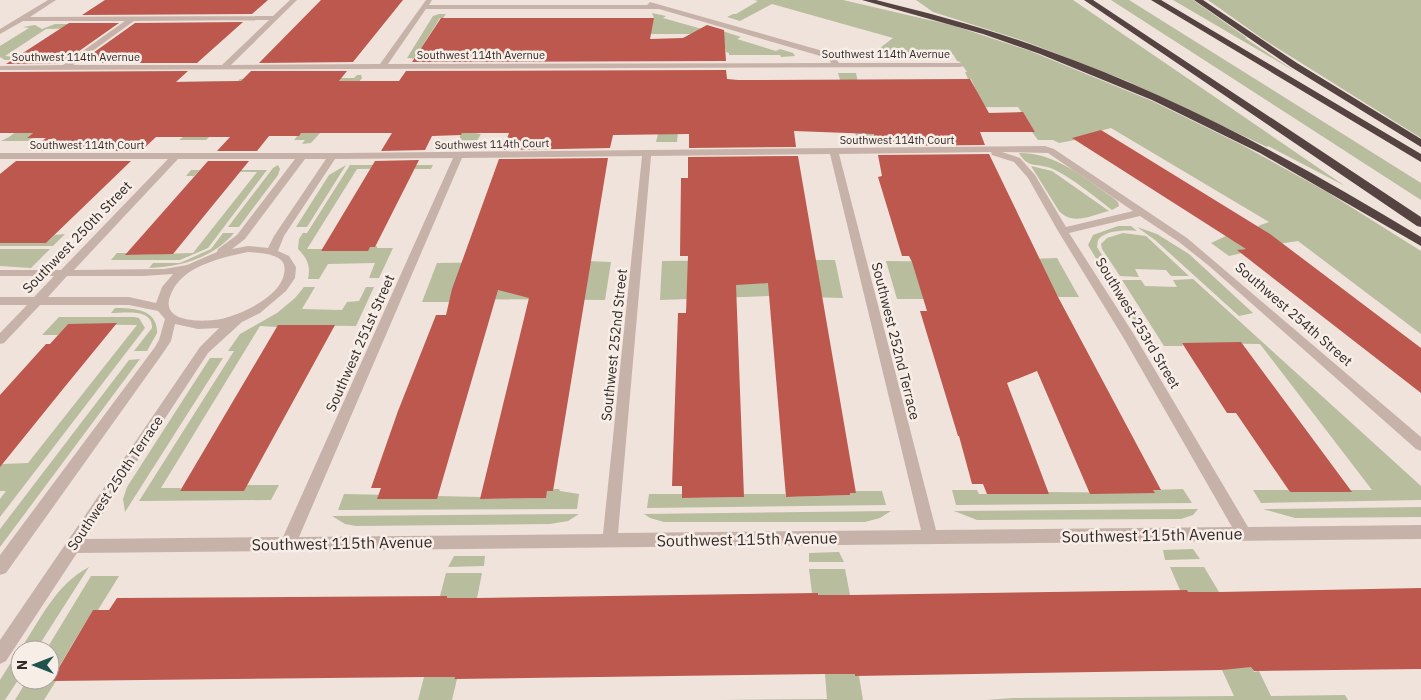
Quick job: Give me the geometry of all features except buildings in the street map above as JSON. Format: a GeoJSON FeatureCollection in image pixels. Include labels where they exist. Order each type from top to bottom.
{"type":"FeatureCollection","features":[{"type":"Feature","properties":{"kind":"highway"},"geometry":{"type":"LineString","coordinates":[[866,0],[985,31],[1124,84],[1188,113],[1276,157],[1358,203],[1421,242]]}},
{"type":"Feature","properties":{"kind":"highway"},"geometry":{"type":"LineString","coordinates":[[1088,0],[1421,223]]}},
{"type":"Feature","properties":{"kind":"highway"},"geometry":{"type":"LineString","coordinates":[[1154,0],[1421,159]]}},
{"type":"Feature","properties":{"kind":"highway"},"geometry":{"type":"LineString","coordinates":[[1198,0],[1294,65],[1421,144]]}},
{"type":"Feature","properties":{"kind":"street"},"geometry":{"type":"LineString","coordinates":[[0,32],[52,0]]}},
{"type":"Feature","properties":{"kind":"street"},"geometry":{"type":"LineString","coordinates":[[224,67],[294,0]]}},
{"type":"Feature","properties":{"kind":"street"},"geometry":{"type":"LineString","coordinates":[[382,67],[429,0]]}},
{"type":"Feature","properties":{"kind":"street"},"geometry":{"type":"LineString","coordinates":[[634,0],[812,50],[829,57],[836,65]]}},
{"type":"Feature","properties":{"kind":"street"},"geometry":{"type":"LineString","coordinates":[[424,7],[658,6]]}},
{"type":"Feature","properties":{"kind":"street"},"geometry":{"type":"LineString","coordinates":[[22,18],[276,18]]}},
{"type":"Feature","properties":{"kind":"street"},"geometry":{"type":"LineString","coordinates":[[65,68],[133,18]]}},
{"type":"Feature","properties":{"kind":"street","name":"Southwest 114th Avernue"},"geometry":{"type":"LineString","coordinates":[[0,68],[961,64]]}},
{"type":"Feature","properties":{"kind":"street","name":"Southwest 254th Street"},"geometry":{"type":"LineString","coordinates":[[985,151],[1025,148],[1051,151],[1142,212],[1212,263],[1421,445]]}},
{"type":"Feature","properties":{"kind":"street","name":"Southwest 252nd Terrace"},"geometry":{"type":"LineString","coordinates":[[834,151],[930,537]]}},
{"type":"Feature","properties":{"kind":"street","name":"Southwest 114th Court"},"geometry":{"type":"LineString","coordinates":[[0,156],[332,156],[985,151]]}},
{"type":"Feature","properties":{"kind":"street","name":"Southwest 253rd Street"},"geometry":{"type":"LineString","coordinates":[[985,151],[1011,157],[1022,164],[1032,177],[1063,231],[1129,336],[1244,534]]}},
{"type":"Feature","properties":{"kind":"street","name":"Southwest 252nd Street"},"geometry":{"type":"LineString","coordinates":[[610,540],[647,153]]}},
{"type":"Feature","properties":{"kind":"street","name":"Southwest 251st Street"},"geometry":{"type":"LineString","coordinates":[[288,544],[459,155]]}},
{"type":"Feature","properties":{"kind":"street","name":"Southwest 250th Street"},"geometry":{"type":"LineString","coordinates":[[0,340],[176,156]]}},
{"type":"Feature","properties":{"kind":"street"},"geometry":{"type":"LineString","coordinates":[[218,255],[241,237],[302,156]]}},
{"type":"Feature","properties":{"kind":"street"},"geometry":{"type":"LineString","coordinates":[[272,252],[279,236],[332,156]]}},
{"type":"Feature","properties":{"kind":"street"},"geometry":{"type":"LineString","coordinates":[[1063,231],[1142,212]]}},
{"type":"Feature","properties":{"kind":"street"},"geometry":{"type":"LineString","coordinates":[[0,273],[164,272],[190,267],[218,255],[248,250],[272,252],[282,256],[288,262],[291,270],[290,278],[275,297],[240,318],[214,324],[185,323],[167,313],[129,301],[0,301]]}},
{"type":"Feature","properties":{"kind":"street"},"geometry":{"type":"LineString","coordinates":[[0,568],[165,341],[167,313],[162,301],[164,293],[170,284],[190,267]]}},
{"type":"Feature","properties":{"kind":"street","name":"Southwest 250th Terrace"},"geometry":{"type":"LineString","coordinates":[[0,655],[204,350],[218,335],[240,318]]}},
{"type":"Feature","properties":{"kind":"street","name":"Southwest 115th Avenue"},"geometry":{"type":"LineString","coordinates":[[73,546],[1421,532]]}},
{"type":"Feature","properties":{"kind":"green space"},"geometry":{"type":"Polygon","coordinates":[[[754,0],[843,0],[955,26],[1030,51],[1152,101],[1242,145],[1327,192],[1421,251],[1421,334],[1298,241],[1238,250],[1242,253],[1229,256],[1211,243],[1269,222],[1111,128],[1073,138],[1075,140],[1059,143],[1053,140],[1038,140],[1032,132],[1035,132],[1018,107],[864,108],[877,141],[857,141],[851,114],[678,132],[677,142],[656,142],[658,134],[484,115],[475,133],[481,134],[476,142],[456,143],[462,133],[320,133],[311,143],[302,144],[305,140],[294,140],[313,118],[212,134],[206,140],[179,140],[183,137],[33,133],[28,137],[36,137],[31,141],[1,141],[33,119],[0,105],[97,83],[238,81],[240,79],[339,81],[341,78],[354,78],[357,75],[361,75],[362,78],[359,82],[676,96],[840,80],[838,73],[856,73],[858,83],[979,96],[971,79],[968,79],[965,72],[967,72],[953,54],[878,54],[879,57],[862,57],[869,53],[872,54],[893,38],[772,4],[740,21],[727,17],[758,1],[754,0]]]}},
{"type":"Feature","properties":{"kind":"green space"},"geometry":{"type":"Polygon","coordinates":[[[916,0],[1073,0],[1345,186],[1268,146],[1127,81],[1024,41],[933,12],[916,0]]]}},
{"type":"Feature","properties":{"kind":"green space"},"geometry":{"type":"Polygon","coordinates":[[[1111,0],[1129,0],[1421,183],[1421,200],[1111,0]]]}},
{"type":"Feature","properties":{"kind":"green space"},"geometry":{"type":"Polygon","coordinates":[[[1173,0],[1193,0],[1296,72],[1173,0]]]}},
{"type":"Feature","properties":{"kind":"green space"},"geometry":{"type":"Polygon","coordinates":[[[1208,0],[1421,0],[1421,138],[1263,39],[1208,0]]]}},
{"type":"Feature","properties":{"kind":"green space"},"geometry":{"type":"Polygon","coordinates":[[[652,13],[709,31],[713,28],[741,37],[737,39],[776,51],[780,49],[793,53],[795,56],[729,55],[726,52],[723,34],[650,34],[654,18],[652,13]]]}},
{"type":"Feature","properties":{"kind":"green space"},"geometry":{"type":"Polygon","coordinates":[[[446,14],[443,18],[440,18],[418,53],[420,59],[407,58],[433,16],[446,14]]]}},
{"type":"Feature","properties":{"kind":"green space"},"geometry":{"type":"Polygon","coordinates":[[[55,24],[92,24],[89,28],[46,29],[5,56],[43,60],[5,60],[0,57],[0,46],[29,28],[23,27],[35,25],[42,29],[55,24]]]}},
{"type":"Feature","properties":{"kind":"green space"},"geometry":{"type":"Polygon","coordinates":[[[1019,153],[1033,154],[1057,162],[1079,174],[1112,197],[1118,202],[1119,206],[1112,210],[1067,177],[1053,169],[1026,162],[1019,153]]]}},
{"type":"Feature","properties":{"kind":"green space"},"geometry":{"type":"Polygon","coordinates":[[[278,165],[280,169],[278,175],[239,227],[228,227],[273,168],[278,165]]]}},
{"type":"Feature","properties":{"kind":"green space"},"geometry":{"type":"Polygon","coordinates":[[[346,165],[307,227],[296,227],[329,175],[346,165]]]}},
{"type":"Feature","properties":{"kind":"green space"},"geometry":{"type":"Polygon","coordinates":[[[350,165],[433,165],[431,169],[357,169],[307,249],[322,249],[321,251],[367,251],[370,247],[377,246],[377,248],[393,248],[379,278],[369,278],[375,263],[328,264],[319,279],[308,279],[309,266],[298,249],[299,239],[303,233],[307,233],[350,165]]]}},
{"type":"Feature","properties":{"kind":"green space"},"geometry":{"type":"Polygon","coordinates":[[[1031,166],[1052,171],[1109,211],[1076,219],[1064,215],[1059,211],[1031,166]]]}},
{"type":"Feature","properties":{"kind":"green space"},"geometry":{"type":"Polygon","coordinates":[[[191,170],[267,170],[208,248],[180,260],[111,260],[117,253],[127,253],[126,255],[193,253],[257,172],[199,171],[194,176],[186,176],[191,170]]]}},
{"type":"Feature","properties":{"kind":"green space"},"geometry":{"type":"Polygon","coordinates":[[[1118,226],[1131,226],[1137,231],[1121,231],[1106,234],[1098,240],[1097,247],[1158,348],[1148,345],[1088,245],[1093,235],[1118,226]]]}},
{"type":"Feature","properties":{"kind":"green space"},"geometry":{"type":"Polygon","coordinates":[[[1137,227],[1157,234],[1189,254],[1253,313],[1239,316],[1155,240],[1137,227]]]}},
{"type":"Feature","properties":{"kind":"green space"},"geometry":{"type":"Polygon","coordinates":[[[223,233],[234,233],[226,242],[206,255],[172,266],[149,268],[153,263],[180,263],[211,249],[223,233]]]}},
{"type":"Feature","properties":{"kind":"green space"},"geometry":{"type":"Polygon","coordinates":[[[1123,233],[1146,236],[1189,276],[1171,276],[1166,270],[1135,269],[1139,277],[1120,276],[1102,249],[1101,244],[1107,238],[1123,233]]]}},
{"type":"Feature","properties":{"kind":"green space"},"geometry":{"type":"Polygon","coordinates":[[[65,234],[53,246],[0,246],[0,242],[46,243],[55,235],[65,234]]]}},
{"type":"Feature","properties":{"kind":"green space"},"geometry":{"type":"Polygon","coordinates":[[[0,249],[50,249],[31,268],[0,266],[0,249]]]}},
{"type":"Feature","properties":{"kind":"green space"},"geometry":{"type":"Polygon","coordinates":[[[1057,258],[1079,297],[1058,297],[1057,295],[923,296],[923,299],[897,299],[886,261],[956,262],[1057,258]]]}},
{"type":"Feature","properties":{"kind":"green space"},"geometry":{"type":"Polygon","coordinates":[[[835,260],[843,298],[769,296],[660,300],[662,261],[835,260]]]}},
{"type":"Feature","properties":{"kind":"green space"},"geometry":{"type":"Polygon","coordinates":[[[611,262],[605,300],[450,299],[449,302],[422,302],[437,263],[611,262]]]}},
{"type":"Feature","properties":{"kind":"green space"},"geometry":{"type":"Polygon","coordinates":[[[1193,279],[1421,486],[1421,500],[1261,503],[1253,490],[1351,492],[1351,490],[1372,490],[1260,344],[1182,343],[1183,346],[1164,346],[1122,280],[1141,280],[1145,286],[1177,287],[1173,280],[1193,279]]]}},
{"type":"Feature","properties":{"kind":"green space"},"geometry":{"type":"Polygon","coordinates":[[[304,287],[315,287],[302,309],[342,310],[347,302],[359,301],[366,287],[374,287],[356,326],[260,326],[161,488],[181,488],[180,491],[247,485],[279,485],[271,500],[139,501],[234,351],[228,351],[240,334],[277,313],[295,298],[304,287]]]}},
{"type":"Feature","properties":{"kind":"green space"},"geometry":{"type":"Polygon","coordinates":[[[115,308],[143,312],[153,319],[157,333],[147,351],[134,351],[152,328],[148,317],[143,314],[130,312],[111,313],[115,308]]]}},
{"type":"Feature","properties":{"kind":"green space"},"geometry":{"type":"Polygon","coordinates":[[[59,317],[134,317],[139,318],[145,328],[0,517],[0,499],[6,491],[0,491],[0,466],[3,464],[28,463],[137,325],[68,324],[58,335],[42,335],[59,317]]]}},
{"type":"Feature","properties":{"kind":"green space"},"geometry":{"type":"Polygon","coordinates":[[[210,358],[223,358],[125,512],[123,499],[127,487],[210,358]]]}},
{"type":"Feature","properties":{"kind":"green space"},"geometry":{"type":"Polygon","coordinates":[[[140,359],[0,547],[0,529],[129,360],[140,359]]]}},
{"type":"Feature","properties":{"kind":"green space"},"geometry":{"type":"Polygon","coordinates":[[[554,489],[579,494],[577,509],[338,510],[344,494],[481,497],[481,499],[545,498],[547,491],[553,491],[554,489]]]}},
{"type":"Feature","properties":{"kind":"green space"},"geometry":{"type":"Polygon","coordinates":[[[1183,489],[1192,503],[956,505],[952,490],[977,490],[979,494],[1049,494],[1048,492],[1154,493],[1153,490],[1183,489]]]}},
{"type":"Feature","properties":{"kind":"green space"},"geometry":{"type":"Polygon","coordinates":[[[856,491],[882,491],[886,505],[647,508],[649,494],[682,494],[682,498],[744,497],[744,494],[785,494],[786,497],[850,495],[850,493],[856,493],[856,491]]]}},
{"type":"Feature","properties":{"kind":"green space"},"geometry":{"type":"Polygon","coordinates":[[[1421,507],[1421,517],[1295,518],[1263,509],[1421,507]]]}},
{"type":"Feature","properties":{"kind":"green space"},"geometry":{"type":"Polygon","coordinates":[[[1198,509],[1193,515],[1181,519],[977,520],[954,511],[1198,509]]]}},
{"type":"Feature","properties":{"kind":"green space"},"geometry":{"type":"Polygon","coordinates":[[[891,511],[880,518],[865,522],[664,522],[644,514],[891,511]]]}},
{"type":"Feature","properties":{"kind":"green space"},"geometry":{"type":"Polygon","coordinates":[[[579,514],[568,521],[550,524],[356,526],[345,524],[332,516],[579,514]]]}},
{"type":"Feature","properties":{"kind":"green space"},"geometry":{"type":"Polygon","coordinates":[[[1193,549],[1200,559],[1165,560],[1163,550],[1193,549]]]}},
{"type":"Feature","properties":{"kind":"green space"},"geometry":{"type":"Polygon","coordinates":[[[839,552],[844,562],[809,562],[809,553],[839,552]]]}},
{"type":"Feature","properties":{"kind":"green space"},"geometry":{"type":"Polygon","coordinates":[[[454,556],[485,556],[484,566],[448,567],[454,556]]]}},
{"type":"Feature","properties":{"kind":"green space"},"geometry":{"type":"Polygon","coordinates":[[[89,567],[42,640],[26,640],[58,593],[77,574],[89,567]]]}},
{"type":"Feature","properties":{"kind":"green space"},"geometry":{"type":"Polygon","coordinates":[[[1170,567],[1204,567],[1219,592],[1214,593],[1254,672],[1259,671],[1271,696],[1345,695],[1348,700],[986,700],[1013,698],[1234,696],[1222,670],[1226,669],[1180,590],[1170,567]]]}},
{"type":"Feature","properties":{"kind":"green space"},"geometry":{"type":"Polygon","coordinates":[[[809,569],[845,569],[850,595],[844,595],[855,675],[859,676],[863,700],[722,700],[827,699],[825,674],[827,674],[818,593],[812,593],[809,569]]]}},
{"type":"Feature","properties":{"kind":"green space"},"geometry":{"type":"Polygon","coordinates":[[[446,573],[482,573],[477,598],[472,599],[454,679],[457,679],[452,700],[418,700],[424,677],[426,677],[447,596],[440,596],[446,573]]]}},
{"type":"Feature","properties":{"kind":"green space"},"geometry":{"type":"Polygon","coordinates":[[[91,576],[119,576],[98,610],[93,610],[60,665],[60,640],[52,640],[91,576]]]}},
{"type":"Feature","properties":{"kind":"green space"},"geometry":{"type":"Polygon","coordinates":[[[10,664],[10,690],[12,690],[5,700],[0,700],[0,680],[10,664]]]}},
{"type":"Feature","properties":{"kind":"green space"},"geometry":{"type":"Polygon","coordinates":[[[21,690],[50,690],[44,700],[15,700],[21,690]]]}}]}
